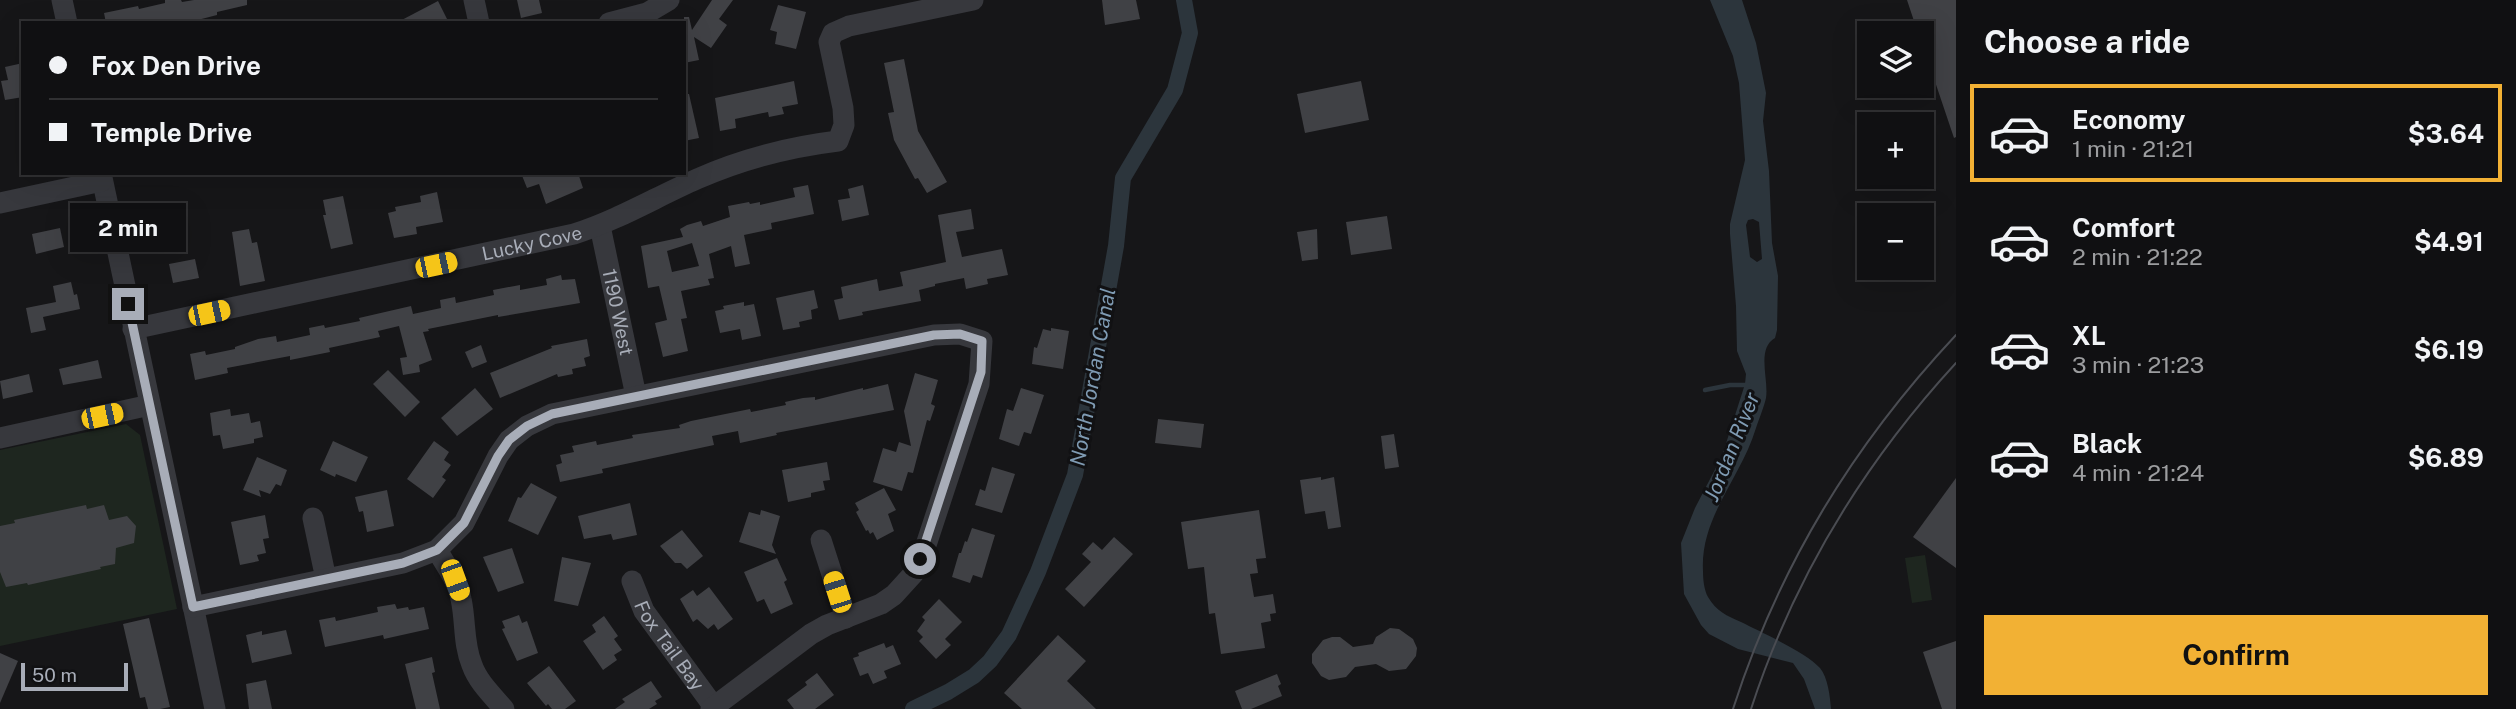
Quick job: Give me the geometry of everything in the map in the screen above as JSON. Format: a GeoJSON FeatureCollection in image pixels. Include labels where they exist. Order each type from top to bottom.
{"type":"FeatureCollection","features":[{"type":"Feature","properties":{"kind":"street"},"geometry":{"type":"LineString","coordinates":[[62,0],[67,21]]}},
{"type":"Feature","properties":{"kind":"street"},"geometry":{"type":"LineString","coordinates":[[474,0],[479,21]]}},
{"type":"Feature","properties":{"kind":"street"},"geometry":{"type":"LineString","coordinates":[[617,21],[647,13],[669,0]]}},
{"type":"Feature","properties":{"kind":"street","name":"Lucky Cove"},"geometry":{"type":"LineString","coordinates":[[133,328],[537,243],[600,226],[727,166],[802,146],[838,141],[844,125],[829,42],[833,33],[841,28],[973,0]]}},
{"type":"Feature","properties":{"kind":"street"},"geometry":{"type":"LineString","coordinates":[[0,203],[102,177],[215,709]]}},
{"type":"Feature","properties":{"kind":"street","name":"1190 West"},"geometry":{"type":"LineString","coordinates":[[600,226],[636,397]]}},
{"type":"Feature","properties":{"kind":"street"},"geometry":{"type":"LineString","coordinates":[[193,607],[403,563],[437,550],[464,523],[509,440],[527,426],[552,414],[934,335],[960,334],[982,341],[979,384],[917,566],[905,584],[894,595],[864,612],[811,634],[713,708]]}},
{"type":"Feature","properties":{"kind":"street"},"geometry":{"type":"LineString","coordinates":[[0,438],[150,405]]}},
{"type":"Feature","properties":{"kind":"street"},"geometry":{"type":"LineString","coordinates":[[313,518],[327,579]]}},
{"type":"Feature","properties":{"kind":"street"},"geometry":{"type":"LineString","coordinates":[[821,540],[846,618]]}},
{"type":"Feature","properties":{"kind":"street"},"geometry":{"type":"LineString","coordinates":[[437,550],[455,580],[461,598],[467,648],[472,665],[480,680],[504,709]]}},
{"type":"Feature","properties":{"kind":"street","name":"Fox Tail Bay"},"geometry":{"type":"LineString","coordinates":[[632,581],[644,611],[713,708]]}},
{"type":"Feature","properties":{"kind":"shaded area"},"geometry":{"type":"Polygon","coordinates":[[[126,424],[140,435],[177,609],[0,646],[0,450],[126,424]]]}},
{"type":"Feature","properties":{"kind":"shaded area"},"geometry":{"type":"Polygon","coordinates":[[[1925,555],[1932,600],[1912,603],[1905,558],[1925,555]]]}},
{"type":"Feature","properties":{"kind":"water","name":"Jordan River"},"geometry":{"type":"Polygon","coordinates":[[[1710,0],[1742,0],[1756,43],[1766,93],[1763,121],[1769,171],[1772,243],[1778,276],[1777,330],[1775,338],[1766,349],[1764,365],[1766,398],[1749,446],[1714,515],[1708,533],[1704,551],[1704,584],[1711,602],[1722,612],[1795,649],[1814,662],[1827,682],[1831,709],[1815,709],[1804,679],[1793,663],[1738,649],[1709,634],[1684,594],[1681,543],[1695,508],[1722,456],[1746,374],[1737,351],[1730,234],[1745,160],[1739,83],[1733,56],[1710,0]],[[1748,220],[1746,225],[1750,257],[1757,262],[1762,259],[1759,222],[1748,220]]]}},
{"type":"Feature","properties":{"kind":"building"},"geometry":{"type":"Polygon","coordinates":[[[165,0],[247,0],[247,5],[194,21],[106,21],[104,13],[165,3],[165,0]]]}},
{"type":"Feature","properties":{"kind":"building"},"geometry":{"type":"Polygon","coordinates":[[[517,0],[539,0],[542,13],[521,18],[517,0]]]}},
{"type":"Feature","properties":{"kind":"building"},"geometry":{"type":"Polygon","coordinates":[[[712,0],[733,0],[719,19],[727,25],[711,48],[694,37],[699,60],[686,63],[684,17],[689,17],[692,30],[712,0]]]}},
{"type":"Feature","properties":{"kind":"building"},"geometry":{"type":"Polygon","coordinates":[[[1102,0],[1136,0],[1140,19],[1105,25],[1102,0]]]}},
{"type":"Feature","properties":{"kind":"building"},"geometry":{"type":"Polygon","coordinates":[[[1907,0],[1956,0],[1954,138],[1934,79],[1934,21],[1914,21],[1907,0]]]}},
{"type":"Feature","properties":{"kind":"building"},"geometry":{"type":"Polygon","coordinates":[[[438,1],[448,21],[400,21],[438,1]]]}},
{"type":"Feature","properties":{"kind":"building"},"geometry":{"type":"Polygon","coordinates":[[[778,5],[806,12],[796,49],[775,44],[777,32],[770,30],[778,5]]]}},
{"type":"Feature","properties":{"kind":"building"},"geometry":{"type":"Polygon","coordinates":[[[904,59],[918,131],[947,182],[927,193],[918,178],[915,179],[894,140],[888,113],[894,112],[884,63],[904,59]]]}},
{"type":"Feature","properties":{"kind":"building"},"geometry":{"type":"Polygon","coordinates":[[[21,63],[21,97],[5,100],[1,81],[8,80],[5,67],[21,63]]]}},
{"type":"Feature","properties":{"kind":"building"},"geometry":{"type":"Polygon","coordinates":[[[794,81],[798,104],[782,107],[784,114],[769,117],[768,112],[735,119],[736,128],[720,131],[715,98],[794,81]]]}},
{"type":"Feature","properties":{"kind":"building"},"geometry":{"type":"Polygon","coordinates":[[[1361,81],[1369,120],[1305,133],[1297,94],[1361,81]]]}},
{"type":"Feature","properties":{"kind":"building"},"geometry":{"type":"Polygon","coordinates":[[[686,94],[689,94],[699,138],[686,141],[686,94]]]}},
{"type":"Feature","properties":{"kind":"building"},"geometry":{"type":"Polygon","coordinates":[[[522,175],[579,175],[583,188],[546,204],[539,184],[527,188],[522,175]]]}},
{"type":"Feature","properties":{"kind":"building"},"geometry":{"type":"Polygon","coordinates":[[[808,185],[814,214],[771,223],[772,229],[744,235],[750,264],[735,267],[731,246],[709,254],[714,278],[708,279],[710,285],[681,291],[687,318],[681,319],[688,351],[663,357],[655,323],[667,320],[659,286],[648,288],[641,246],[683,237],[680,229],[687,225],[701,221],[703,226],[730,217],[728,206],[749,202],[760,202],[760,205],[795,197],[793,188],[808,185]],[[692,243],[667,251],[672,272],[699,266],[692,243]]]}},
{"type":"Feature","properties":{"kind":"building"},"geometry":{"type":"Polygon","coordinates":[[[863,185],[869,215],[842,221],[838,200],[850,198],[848,189],[863,185]]]}},
{"type":"Feature","properties":{"kind":"building"},"geometry":{"type":"Polygon","coordinates":[[[437,192],[443,222],[416,227],[417,234],[394,238],[388,213],[396,211],[395,207],[421,202],[420,196],[437,192]]]}},
{"type":"Feature","properties":{"kind":"building"},"geometry":{"type":"Polygon","coordinates":[[[343,196],[353,244],[331,249],[323,215],[326,215],[323,200],[343,196]]]}},
{"type":"Feature","properties":{"kind":"building"},"geometry":{"type":"Polygon","coordinates":[[[971,209],[974,229],[956,232],[962,257],[1002,249],[1008,275],[987,279],[988,284],[966,289],[964,278],[935,284],[919,290],[921,301],[862,312],[863,315],[839,320],[834,300],[843,298],[841,287],[877,279],[879,291],[903,286],[900,272],[946,262],[938,215],[971,209]]]}},
{"type":"Feature","properties":{"kind":"building"},"geometry":{"type":"Polygon","coordinates":[[[1387,216],[1392,249],[1351,255],[1346,222],[1387,216]]]}},
{"type":"Feature","properties":{"kind":"building"},"geometry":{"type":"Polygon","coordinates":[[[60,228],[64,247],[36,254],[32,234],[60,228]]]}},
{"type":"Feature","properties":{"kind":"building"},"geometry":{"type":"Polygon","coordinates":[[[249,229],[252,243],[257,242],[265,281],[240,286],[232,232],[249,229]]]}},
{"type":"Feature","properties":{"kind":"building"},"geometry":{"type":"Polygon","coordinates":[[[1317,229],[1318,259],[1302,261],[1297,232],[1317,229]]]}},
{"type":"Feature","properties":{"kind":"building"},"geometry":{"type":"Polygon","coordinates":[[[195,259],[199,278],[173,283],[169,264],[195,259]]]}},
{"type":"Feature","properties":{"kind":"building"},"geometry":{"type":"Polygon","coordinates":[[[561,275],[562,280],[575,279],[580,303],[428,329],[429,331],[423,332],[432,360],[419,365],[420,372],[403,375],[400,358],[407,357],[399,326],[378,331],[380,337],[329,348],[330,352],[290,360],[290,356],[227,368],[228,373],[195,380],[190,354],[205,351],[206,355],[235,349],[258,339],[276,336],[277,342],[310,335],[309,328],[324,325],[325,328],[360,321],[359,318],[411,306],[413,314],[441,308],[440,300],[455,297],[456,303],[494,295],[493,290],[520,285],[520,290],[547,285],[546,279],[561,275]]]}},
{"type":"Feature","properties":{"kind":"building"},"geometry":{"type":"Polygon","coordinates":[[[71,282],[80,309],[43,317],[46,330],[31,333],[26,308],[56,302],[53,286],[71,282]]]}},
{"type":"Feature","properties":{"kind":"building"},"geometry":{"type":"Polygon","coordinates":[[[814,290],[818,308],[811,310],[812,319],[799,322],[800,327],[783,330],[776,298],[814,290]]]}},
{"type":"Feature","properties":{"kind":"building"},"geometry":{"type":"Polygon","coordinates":[[[744,302],[744,306],[754,304],[761,336],[742,340],[740,329],[720,333],[715,311],[724,309],[723,306],[744,302]]]}},
{"type":"Feature","properties":{"kind":"building"},"geometry":{"type":"Polygon","coordinates":[[[1051,328],[1069,331],[1063,369],[1032,364],[1034,347],[1037,348],[1043,329],[1051,331],[1051,328]]]}},
{"type":"Feature","properties":{"kind":"building"},"geometry":{"type":"Polygon","coordinates":[[[587,339],[590,356],[584,358],[586,366],[572,369],[573,374],[558,377],[557,374],[500,398],[490,373],[552,348],[551,346],[587,339]]]}},
{"type":"Feature","properties":{"kind":"building"},"geometry":{"type":"Polygon","coordinates":[[[481,345],[487,362],[472,368],[465,352],[481,345]]]}},
{"type":"Feature","properties":{"kind":"building"},"geometry":{"type":"Polygon","coordinates":[[[98,360],[102,378],[63,385],[59,369],[98,360]]]}},
{"type":"Feature","properties":{"kind":"building"},"geometry":{"type":"Polygon","coordinates":[[[388,370],[420,402],[405,417],[373,384],[388,370]]]}},
{"type":"Feature","properties":{"kind":"building"},"geometry":{"type":"Polygon","coordinates":[[[915,373],[938,380],[931,404],[935,406],[930,421],[927,420],[913,473],[908,472],[902,491],[873,482],[883,448],[896,452],[899,442],[911,446],[904,411],[915,373]]]}},
{"type":"Feature","properties":{"kind":"building"},"geometry":{"type":"Polygon","coordinates":[[[29,374],[33,392],[3,399],[0,381],[29,374]]]}},
{"type":"Feature","properties":{"kind":"building"},"geometry":{"type":"Polygon","coordinates":[[[888,384],[894,410],[776,433],[777,435],[740,443],[738,431],[712,436],[714,445],[602,469],[603,473],[560,482],[556,465],[562,463],[560,455],[574,452],[572,446],[596,441],[597,445],[633,438],[632,435],[680,428],[679,425],[691,421],[786,405],[785,402],[803,398],[815,397],[815,400],[888,384]]]}},
{"type":"Feature","properties":{"kind":"building"},"geometry":{"type":"Polygon","coordinates":[[[475,388],[493,409],[457,436],[441,418],[475,388]]]}},
{"type":"Feature","properties":{"kind":"building"},"geometry":{"type":"Polygon","coordinates":[[[1021,388],[1044,395],[1031,434],[1024,432],[1019,446],[999,439],[1007,409],[1013,411],[1021,388]]]}},
{"type":"Feature","properties":{"kind":"building"},"geometry":{"type":"Polygon","coordinates":[[[230,409],[231,416],[249,413],[251,423],[260,421],[263,437],[254,439],[254,443],[223,449],[220,435],[213,436],[210,413],[230,409]]]}},
{"type":"Feature","properties":{"kind":"building"},"geometry":{"type":"Polygon","coordinates":[[[1158,419],[1204,424],[1201,448],[1155,443],[1158,419]]]}},
{"type":"Feature","properties":{"kind":"building"},"geometry":{"type":"Polygon","coordinates":[[[1394,434],[1399,467],[1385,469],[1381,436],[1394,434]]]}},
{"type":"Feature","properties":{"kind":"building"},"geometry":{"type":"Polygon","coordinates":[[[333,441],[368,457],[356,482],[320,470],[333,441]]]}},
{"type":"Feature","properties":{"kind":"building"},"geometry":{"type":"Polygon","coordinates":[[[434,441],[449,452],[444,460],[451,465],[442,477],[446,480],[433,498],[407,479],[434,441]]]}},
{"type":"Feature","properties":{"kind":"building"},"geometry":{"type":"Polygon","coordinates":[[[257,457],[287,470],[281,486],[276,484],[270,494],[259,490],[261,497],[243,490],[257,457]]]}},
{"type":"Feature","properties":{"kind":"building"},"geometry":{"type":"Polygon","coordinates":[[[827,462],[830,480],[823,481],[825,490],[811,493],[811,497],[788,502],[782,470],[827,462]]]}},
{"type":"Feature","properties":{"kind":"building"},"geometry":{"type":"Polygon","coordinates":[[[992,467],[1015,474],[1002,513],[975,505],[980,489],[985,491],[992,467]]]}},
{"type":"Feature","properties":{"kind":"building"},"geometry":{"type":"Polygon","coordinates":[[[1321,477],[1321,480],[1334,477],[1341,527],[1328,529],[1325,511],[1305,514],[1300,480],[1321,477]]]}},
{"type":"Feature","properties":{"kind":"building"},"geometry":{"type":"Polygon","coordinates":[[[1956,478],[1956,568],[1913,537],[1956,478]]]}},
{"type":"Feature","properties":{"kind":"building"},"geometry":{"type":"Polygon","coordinates":[[[531,483],[557,497],[538,535],[508,521],[518,497],[521,498],[531,483]]]}},
{"type":"Feature","properties":{"kind":"building"},"geometry":{"type":"Polygon","coordinates":[[[884,488],[896,510],[888,514],[894,531],[877,540],[873,532],[870,534],[866,531],[856,512],[859,510],[855,503],[884,488]]]}},
{"type":"Feature","properties":{"kind":"building"},"geometry":{"type":"Polygon","coordinates":[[[387,490],[394,526],[367,532],[363,511],[359,512],[355,497],[387,490]]]}},
{"type":"Feature","properties":{"kind":"building"},"geometry":{"type":"Polygon","coordinates":[[[630,503],[637,535],[613,540],[611,534],[584,539],[578,516],[630,503]]]}},
{"type":"Feature","properties":{"kind":"building"},"geometry":{"type":"Polygon","coordinates":[[[86,505],[87,509],[104,505],[109,520],[127,516],[136,526],[134,543],[116,548],[115,564],[28,585],[6,587],[0,572],[0,526],[15,523],[14,520],[86,505]]]}},
{"type":"Feature","properties":{"kind":"building"},"geometry":{"type":"Polygon","coordinates":[[[761,510],[780,516],[772,545],[776,554],[739,542],[749,512],[760,515],[761,510]]]}},
{"type":"Feature","properties":{"kind":"building"},"geometry":{"type":"Polygon","coordinates":[[[1259,510],[1266,558],[1256,559],[1258,573],[1250,574],[1254,597],[1273,594],[1276,613],[1270,614],[1271,621],[1261,623],[1265,648],[1221,654],[1215,613],[1209,614],[1204,567],[1188,569],[1181,522],[1259,510]]]}},
{"type":"Feature","properties":{"kind":"building"},"geometry":{"type":"Polygon","coordinates":[[[265,515],[269,538],[263,539],[266,553],[257,555],[259,561],[240,565],[231,522],[265,515]]]}},
{"type":"Feature","properties":{"kind":"building"},"geometry":{"type":"Polygon","coordinates":[[[972,528],[995,535],[982,578],[973,575],[970,583],[952,577],[959,553],[972,528]]]}},
{"type":"Feature","properties":{"kind":"building"},"geometry":{"type":"Polygon","coordinates":[[[682,530],[703,556],[687,569],[681,563],[675,563],[660,546],[682,530]]]}},
{"type":"Feature","properties":{"kind":"building"},"geometry":{"type":"Polygon","coordinates":[[[1114,537],[1133,554],[1084,607],[1065,589],[1091,562],[1082,554],[1093,542],[1102,550],[1114,537]]]}},
{"type":"Feature","properties":{"kind":"building"},"geometry":{"type":"Polygon","coordinates":[[[512,548],[524,583],[498,592],[483,557],[512,548]]]}},
{"type":"Feature","properties":{"kind":"building"},"geometry":{"type":"Polygon","coordinates":[[[562,557],[591,563],[578,606],[554,601],[562,557]]]}},
{"type":"Feature","properties":{"kind":"building"},"geometry":{"type":"Polygon","coordinates":[[[777,558],[787,580],[784,582],[793,604],[771,614],[764,599],[757,602],[744,572],[777,558]]]}},
{"type":"Feature","properties":{"kind":"building"},"geometry":{"type":"Polygon","coordinates":[[[709,587],[733,619],[718,630],[714,624],[708,629],[697,619],[693,622],[680,599],[693,590],[697,596],[709,587]]]}},
{"type":"Feature","properties":{"kind":"building"},"geometry":{"type":"Polygon","coordinates":[[[939,599],[962,622],[945,639],[951,645],[936,659],[919,641],[923,637],[917,631],[925,620],[922,617],[939,599]]]}},
{"type":"Feature","properties":{"kind":"building"},"geometry":{"type":"Polygon","coordinates":[[[395,604],[397,609],[424,607],[429,629],[384,639],[383,635],[325,647],[319,620],[335,617],[336,621],[378,612],[377,607],[395,604]]]}},
{"type":"Feature","properties":{"kind":"building"},"geometry":{"type":"Polygon","coordinates":[[[519,615],[522,623],[527,621],[538,653],[517,661],[502,629],[505,628],[502,621],[519,615]]]}},
{"type":"Feature","properties":{"kind":"building"},"geometry":{"type":"Polygon","coordinates":[[[604,616],[618,636],[614,639],[622,650],[614,655],[617,660],[603,670],[583,641],[596,632],[592,625],[604,616]]]}},
{"type":"Feature","properties":{"kind":"building"},"geometry":{"type":"Polygon","coordinates":[[[149,618],[170,707],[160,709],[148,709],[145,697],[140,698],[123,624],[149,618]]]}},
{"type":"Feature","properties":{"kind":"building"},"geometry":{"type":"Polygon","coordinates":[[[1390,628],[1399,629],[1413,639],[1417,648],[1416,656],[1406,669],[1389,671],[1376,664],[1355,667],[1346,677],[1329,680],[1321,676],[1312,663],[1312,654],[1323,640],[1340,637],[1353,647],[1373,644],[1376,637],[1390,628]]]}},
{"type":"Feature","properties":{"kind":"building"},"geometry":{"type":"Polygon","coordinates":[[[286,630],[292,654],[252,663],[246,635],[286,630]]]}},
{"type":"Feature","properties":{"kind":"building"},"geometry":{"type":"Polygon","coordinates":[[[1058,635],[1086,661],[1067,681],[1096,709],[1022,709],[1004,693],[1058,635]]]}},
{"type":"Feature","properties":{"kind":"building"},"geometry":{"type":"Polygon","coordinates":[[[1956,641],[1956,709],[1942,709],[1923,652],[1956,641]]]}},
{"type":"Feature","properties":{"kind":"building"},"geometry":{"type":"Polygon","coordinates":[[[884,643],[886,648],[893,645],[901,664],[884,671],[887,678],[873,684],[868,673],[860,676],[853,658],[859,656],[858,653],[884,643]]]}},
{"type":"Feature","properties":{"kind":"building"},"geometry":{"type":"Polygon","coordinates":[[[0,653],[18,661],[0,703],[0,653]]]}},
{"type":"Feature","properties":{"kind":"building"},"geometry":{"type":"Polygon","coordinates":[[[432,657],[435,672],[432,673],[440,709],[416,709],[405,664],[432,657]]]}},
{"type":"Feature","properties":{"kind":"building"},"geometry":{"type":"Polygon","coordinates":[[[549,666],[576,701],[565,709],[552,709],[548,704],[546,706],[527,683],[549,666]]]}},
{"type":"Feature","properties":{"kind":"building"},"geometry":{"type":"Polygon","coordinates":[[[817,673],[834,695],[815,709],[794,709],[787,700],[807,685],[805,682],[817,673]]]}},
{"type":"Feature","properties":{"kind":"building"},"geometry":{"type":"Polygon","coordinates":[[[1277,674],[1282,696],[1251,709],[1242,709],[1235,691],[1277,674]]]}},
{"type":"Feature","properties":{"kind":"building"},"geometry":{"type":"Polygon","coordinates":[[[266,680],[272,709],[249,709],[246,684],[266,680]]]}},
{"type":"Feature","properties":{"kind":"building"},"geometry":{"type":"Polygon","coordinates":[[[651,681],[662,697],[655,701],[657,704],[649,709],[615,709],[625,702],[622,699],[651,681]]]}},
{"type":"Feature","properties":{"kind":"waterway","name":"North Jordan Canal"},"geometry":{"type":"LineString","coordinates":[[913,709],[974,676],[990,661],[1009,635],[1038,572],[1075,475],[1116,246],[1123,178],[1175,90],[1190,33],[1184,0]]}},
{"type":"Feature","properties":{"kind":"waterway","name":"Jordan River"},"geometry":{"type":"LineString","coordinates":[[1705,390],[1730,385],[1749,385]]}},
{"type":"Feature","properties":{"kind":"tram line"},"geometry":{"type":"LineString","coordinates":[[1733,709],[1773,606],[1823,510],[1884,420],[1956,335]]}},
{"type":"Feature","properties":{"kind":"tram line"},"geometry":{"type":"LineString","coordinates":[[1751,709],[1788,615],[1835,525],[1891,441],[1956,363]]}},
{"type":"Feature","properties":{"kind":"route"},"geometry":{"type":"LineString","coordinates":[[128,304],[193,607],[403,563],[437,550],[451,539],[474,508],[498,456],[509,440],[527,426],[552,414],[934,335],[960,334],[982,341],[979,384],[920,559]]}}]}
